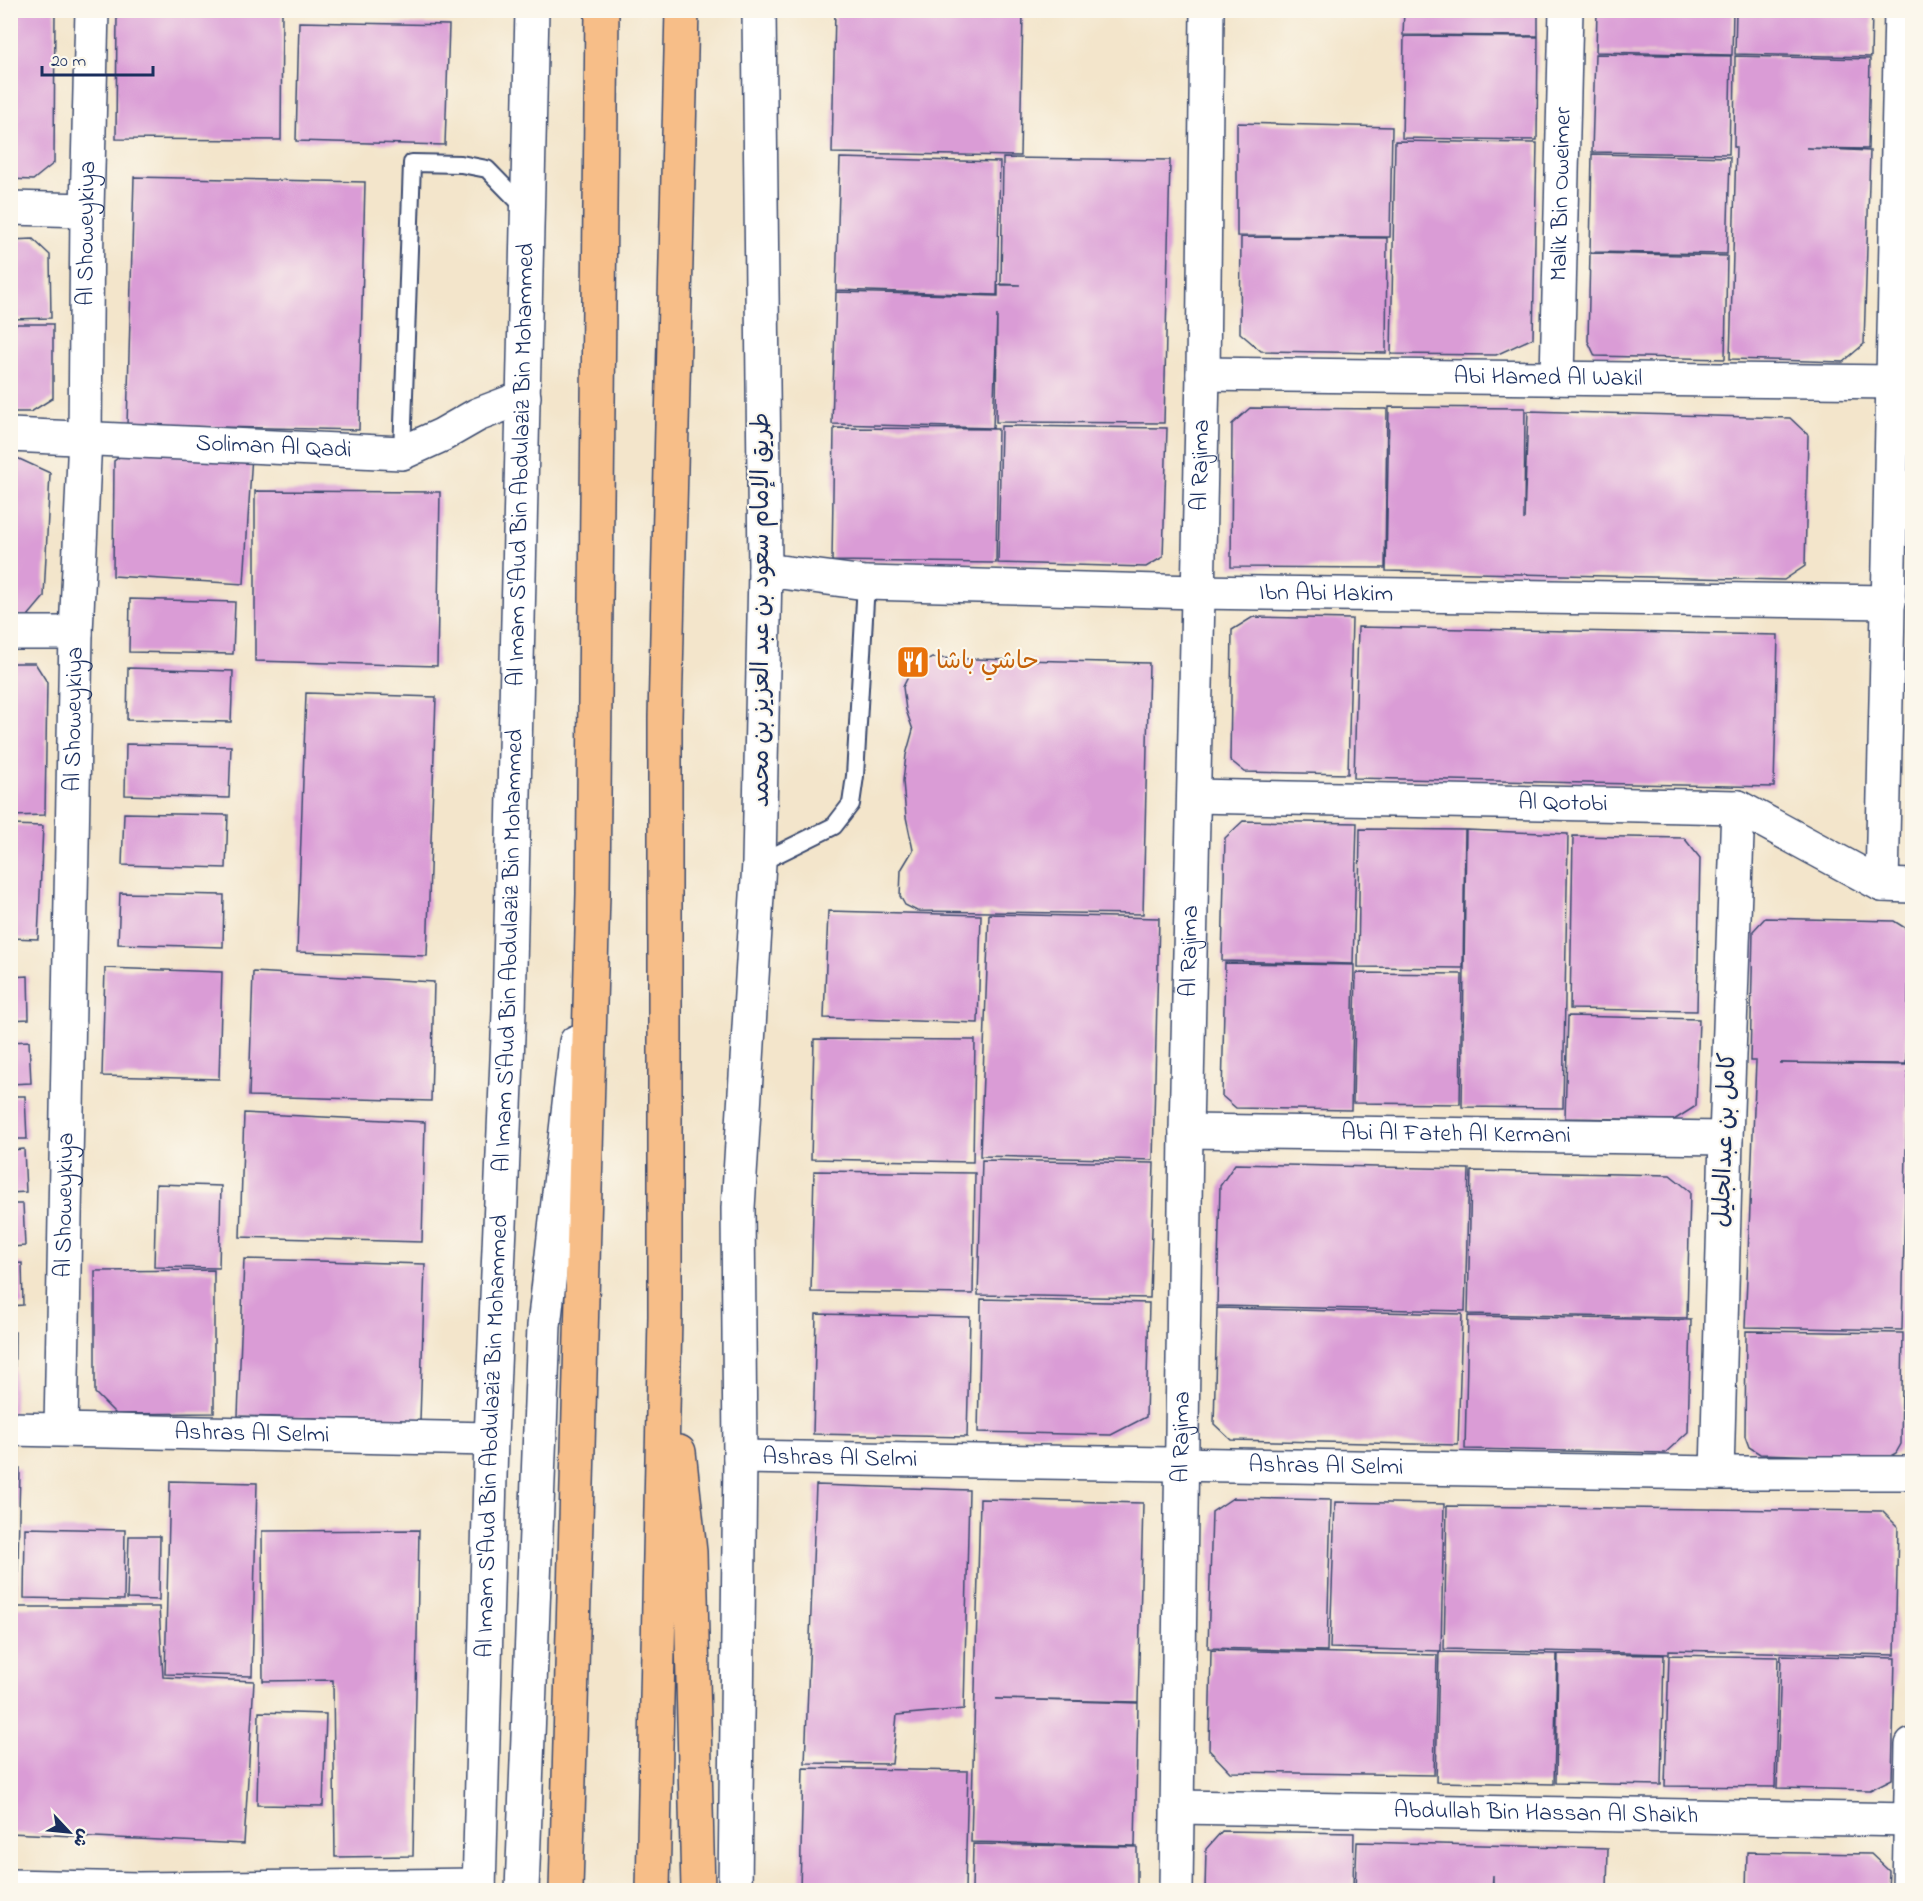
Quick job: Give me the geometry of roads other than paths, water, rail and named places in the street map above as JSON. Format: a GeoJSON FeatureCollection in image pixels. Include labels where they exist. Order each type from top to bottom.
{"type":"FeatureCollection","features":[{"type":"Feature","properties":{"kind":"main road"},"geometry":{"type":"LineString","coordinates":[[566,1890],[593,894],[602,10]]}},
{"type":"Feature","properties":{"kind":"main road"},"geometry":{"type":"LineString","coordinates":[[653,1890],[665,1316],[664,717],[682,10]]}},
{"type":"Feature","properties":{"kind":"main road"},"geometry":{"type":"LineString","coordinates":[[665,1316],[690,1552],[698,1890]]}},
{"type":"Feature","properties":{"kind":"street","name":"Al Showeykiya"},"geometry":{"type":"LineString","coordinates":[[61,1429],[76,633],[85,437],[92,10]]}},
{"type":"Feature","properties":{"kind":"street","name":"Al Imam S'Aud Bin Abdulaziz Bin Mohammed"},"geometry":{"type":"LineString","coordinates":[[479,1888],[491,1439],[509,1012],[532,10]]}},
{"type":"Feature","properties":{"kind":"street","name":"طريق الإمام سعود بن عبد العزيز بن محمد"},"geometry":{"type":"LineString","coordinates":[[735,1890],[740,1458],[738,1208],[759,863],[765,570],[759,10]]}},
{"type":"Feature","properties":{"kind":"street","name":"Al Rajima"},"geometry":{"type":"LineString","coordinates":[[1176,1890],[1186,1131],[1203,374],[1207,10]]}},
{"type":"Feature","properties":{"kind":"street","name":"Malik Bin Oweimer"},"geometry":{"type":"LineString","coordinates":[[1557,377],[1566,10]]}},
{"type":"Feature","properties":{"kind":"street"},"geometry":{"type":"LineString","coordinates":[[1897,886],[1900,689],[1888,602],[1901,10]]}},
{"type":"Feature","properties":{"kind":"street"},"geometry":{"type":"LineString","coordinates":[[10,208],[87,210]]}},
{"type":"Feature","properties":{"kind":"street","name":"Abi Hamed Al Wakil"},"geometry":{"type":"LineString","coordinates":[[1203,374],[1893,382]]}},
{"type":"Feature","properties":{"kind":"street","name":"Soliman Al Qadi"},"geometry":{"type":"LineString","coordinates":[[10,435],[402,453],[442,435],[477,415],[524,397]]}},
{"type":"Feature","properties":{"kind":"street","name":"Ibn Abi Hakim"},"geometry":{"type":"LineString","coordinates":[[765,570],[866,583],[1197,592],[1888,602]]}},
{"type":"Feature","properties":{"kind":"street"},"geometry":{"type":"LineString","coordinates":[[10,633],[76,633]]}},
{"type":"Feature","properties":{"kind":"street","name":"Al Qotobi"},"geometry":{"type":"LineString","coordinates":[[1194,796],[1738,807],[1897,886]]}},
{"type":"Feature","properties":{"kind":"street","name":"كامل بن عبدالجليل"},"geometry":{"type":"LineString","coordinates":[[1717,1473],[1738,807]]}},
{"type":"Feature","properties":{"kind":"street"},"geometry":{"type":"LineString","coordinates":[[522,1890],[544,1326],[593,894]]}},
{"type":"Feature","properties":{"kind":"street","name":"Abi Al Fateh Al Kermani"},"geometry":{"type":"LineString","coordinates":[[1186,1131],[1726,1138]]}},
{"type":"Feature","properties":{"kind":"street","name":"Ashras Al Selmi"},"geometry":{"type":"LineString","coordinates":[[10,1429],[491,1439]]}},
{"type":"Feature","properties":{"kind":"street","name":"Ashras Al Selmi"},"geometry":{"type":"LineString","coordinates":[[740,1458],[1717,1473],[1912,1473]]}},
{"type":"Feature","properties":{"kind":"street"},"geometry":{"type":"LineString","coordinates":[[1910,1890],[1912,1745]]}},
{"type":"Feature","properties":{"kind":"street","name":"Abdullah Bin Hassan Al Shaikh"},"geometry":{"type":"LineString","coordinates":[[1178,1807],[1912,1820]]}},
{"type":"Feature","properties":{"kind":"street"},"geometry":{"type":"LineString","coordinates":[[10,1886],[49,1889],[479,1888]]}},
{"type":"Feature","properties":{"kind":"lane"},"geometry":{"type":"LineString","coordinates":[[402,453],[412,163],[462,164],[488,169],[528,210]]}},
{"type":"Feature","properties":{"kind":"lane"},"geometry":{"type":"LineString","coordinates":[[759,863],[834,826],[851,804],[855,776],[866,583]]}},
{"type":"Feature","properties":{"kind":"place","name":"حاشي باشا"},"geometry":{"type":"Point","coordinates":[913,662]}}]}
